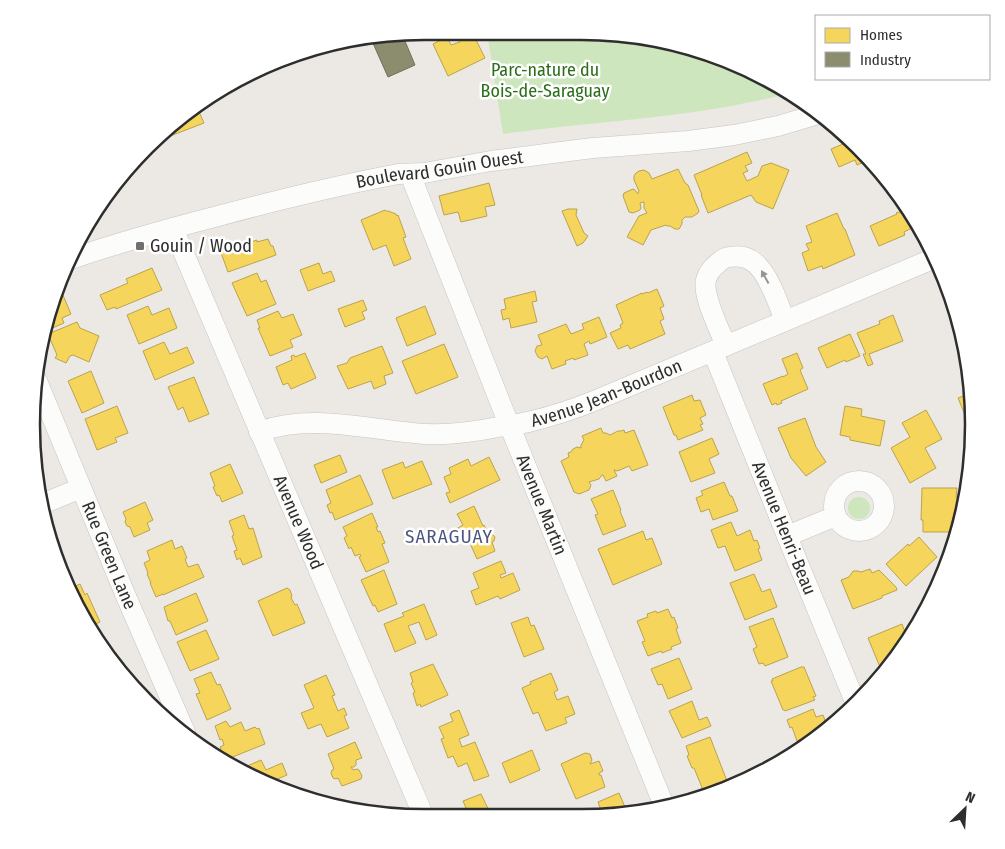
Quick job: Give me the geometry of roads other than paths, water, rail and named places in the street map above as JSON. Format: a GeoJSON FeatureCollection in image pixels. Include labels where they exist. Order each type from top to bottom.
{"type":"FeatureCollection","features":[{"type":"Feature","properties":{"kind":"street","name":"Boulevard Gouin Ouest"},"geometry":{"type":"LineString","coordinates":[[79,257],[108,246],[250,208],[398,174],[424,173],[491,161],[592,148],[688,141],[734,135],[778,126],[811,116]]}},
{"type":"Feature","properties":{"kind":"street","name":"Avenue Martin"},"geometry":{"type":"LineString","coordinates":[[410,174],[662,801]]}},
{"type":"Feature","properties":{"kind":"street","name":"Avenue Wood"},"geometry":{"type":"LineString","coordinates":[[173,228],[421,809]]}},
{"type":"Feature","properties":{"kind":"street","name":"Avenue Henri-Beau"},"geometry":{"type":"LineString","coordinates":[[786,321],[767,279],[758,265],[750,259],[735,256],[727,257],[709,272],[706,280],[706,289],[713,314],[719,349],[787,536],[853,695]]}},
{"type":"Feature","properties":{"kind":"street","name":"Avenue Jean-Bourdon"},"geometry":{"type":"LineString","coordinates":[[259,432],[280,425],[313,423],[413,433],[452,434],[531,421],[580,407],[928,261]]}},
{"type":"Feature","properties":{"kind":"street","name":"Rue Green Lane"},"geometry":{"type":"LineString","coordinates":[[42,392],[181,722]]}},
{"type":"Feature","properties":{"kind":"street"},"geometry":{"type":"LineString","coordinates":[[47,502],[81,488]]}},
{"type":"Feature","properties":{"kind":"street"},"geometry":{"type":"LineString","coordinates":[[787,536],[836,516]]}},
{"type":"Feature","properties":{"kind":"place","name":"Gouin / Wood"},"geometry":{"type":"Point","coordinates":[140,246]}},
{"type":"Feature","properties":{"kind":"district","name":"SARAGUAY"},"geometry":{"type":"Point","coordinates":[449,536]}},
{"type":"Feature","properties":{"kind":"park label","name":"Parc-nature du Bois-de-Saraguay"},"geometry":{"type":"Point","coordinates":[545,80]}}]}
